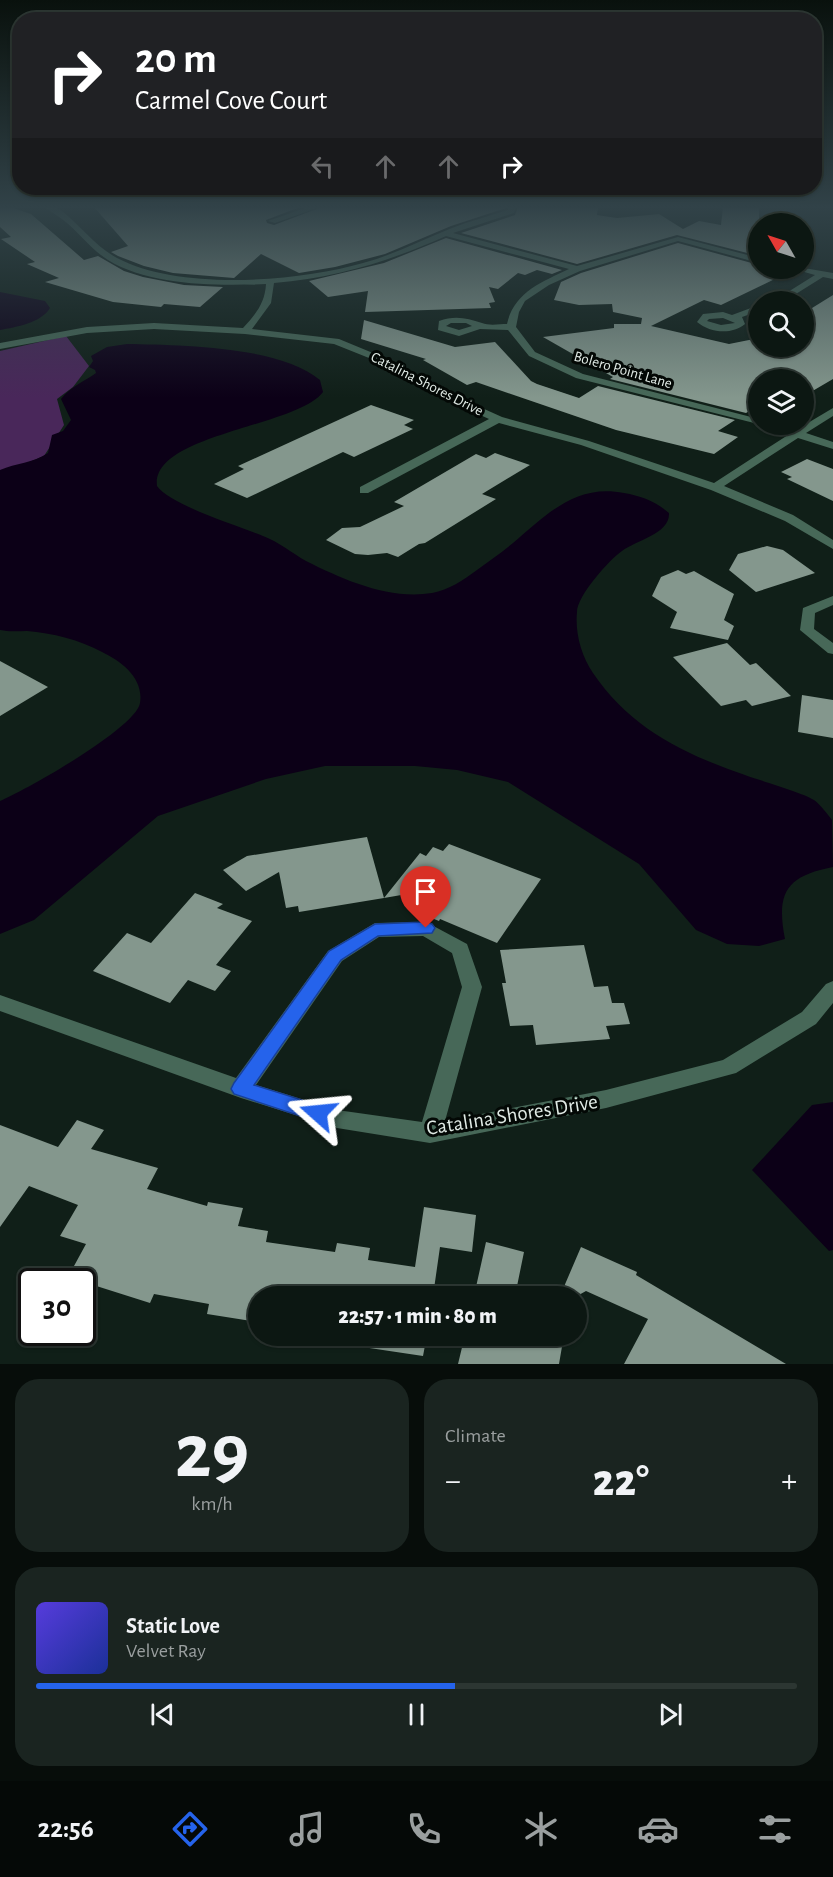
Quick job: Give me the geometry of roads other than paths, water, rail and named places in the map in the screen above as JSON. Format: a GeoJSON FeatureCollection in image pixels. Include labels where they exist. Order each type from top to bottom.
{"type":"FeatureCollection","features":[{"type":"Feature","properties":{"kind":"street"},"geometry":{"type":"LineString","coordinates":[[149,271],[189,279],[270,281],[346,271]]}},
{"type":"Feature","properties":{"kind":"street"},"geometry":{"type":"LineString","coordinates":[[477,326],[512,327],[514,312],[522,299],[546,283],[574,271]]}},
{"type":"Feature","properties":{"kind":"street"},"geometry":{"type":"LineString","coordinates":[[814,272],[833,276]]}},
{"type":"Feature","properties":{"kind":"street"},"geometry":{"type":"LineString","coordinates":[[796,291],[821,274]]}},
{"type":"Feature","properties":{"kind":"street"},"geometry":{"type":"LineString","coordinates":[[245,331],[263,312],[270,295],[270,281]]}},
{"type":"Feature","properties":{"kind":"street"},"geometry":{"type":"LineString","coordinates":[[734,317],[748,312]]}},
{"type":"Feature","properties":{"kind":"street","name":"Catalina Shores Drive"},"geometry":{"type":"LineString","coordinates":[[0,346],[48,336],[124,327],[193,327],[336,341],[382,360],[427,387],[498,419],[585,443],[715,486],[789,518],[833,544]]}},
{"type":"Feature","properties":{"kind":"street","name":"Bolero Point Lane"},"geometry":{"type":"LineString","coordinates":[[512,327],[519,340],[532,354],[580,376],[748,419]]}},
{"type":"Feature","properties":{"kind":"street"},"geometry":{"type":"LineString","coordinates":[[814,423],[833,411]]}},
{"type":"Feature","properties":{"kind":"street"},"geometry":{"type":"LineString","coordinates":[[364,490],[498,419]]}},
{"type":"Feature","properties":{"kind":"street"},"geometry":{"type":"LineString","coordinates":[[715,486],[794,435]]}},
{"type":"Feature","properties":{"kind":"street"},"geometry":{"type":"LineString","coordinates":[[799,435],[833,446]]}},
{"type":"Feature","properties":{"kind":"street"},"geometry":{"type":"LineString","coordinates":[[833,600],[808,611],[807,630],[833,650]]}},
{"type":"Feature","properties":{"kind":"street"},"geometry":{"type":"LineString","coordinates":[[241,1089],[335,956],[375,930],[426,928],[460,949],[472,987],[430,1133]]}},
{"type":"Feature","properties":{"kind":"street","name":"Catalina Shores Drive"},"geometry":{"type":"LineString","coordinates":[[0,1003],[241,1089],[337,1119],[430,1133],[606,1099],[729,1067],[809,1018],[833,989]]}}]}
